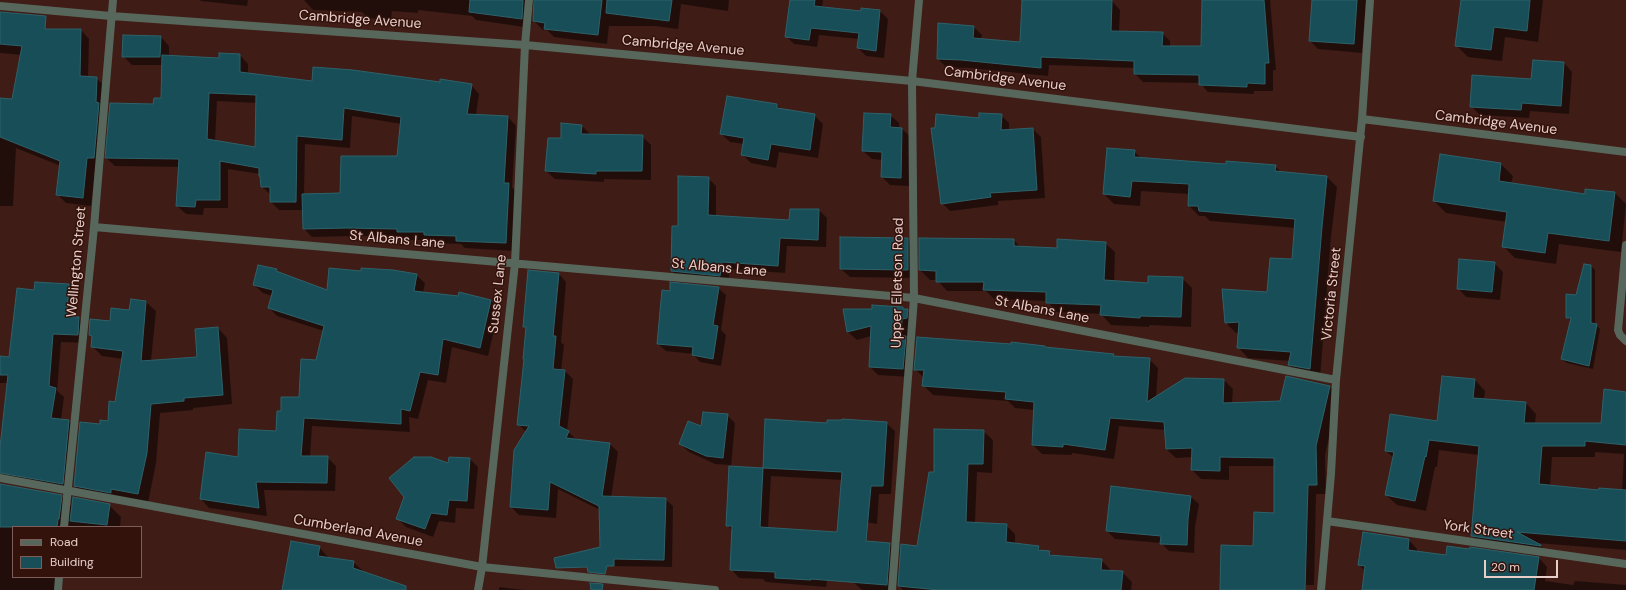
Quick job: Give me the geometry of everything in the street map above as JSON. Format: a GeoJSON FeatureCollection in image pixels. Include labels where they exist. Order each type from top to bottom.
{"type":"FeatureCollection","features":[{"type":"Feature","properties":{"kind":"street","name":"Wellington Street"},"geometry":{"type":"LineString","coordinates":[[64,526],[94,227],[113,0]]}},
{"type":"Feature","properties":{"kind":"street","name":"Sussex Lane"},"geometry":{"type":"LineString","coordinates":[[478,590],[482,567],[515,263],[529,0]]}},
{"type":"Feature","properties":{"kind":"street","name":"Upper Elletson Road"},"geometry":{"type":"LineString","coordinates":[[892,590],[914,298],[912,81],[918,0]]}},
{"type":"Feature","properties":{"kind":"street","name":"Victoria Street"},"geometry":{"type":"LineString","coordinates":[[1321,590],[1336,380],[1361,137],[1370,0]]}},
{"type":"Feature","properties":{"kind":"street","name":"Cambridge Avenue"},"geometry":{"type":"LineString","coordinates":[[0,6],[111,16],[526,45],[912,81],[1361,137]]}},
{"type":"Feature","properties":{"kind":"street","name":"Cambridge Avenue"},"geometry":{"type":"LineString","coordinates":[[1362,119],[1626,152]]}},
{"type":"Feature","properties":{"kind":"street","name":"St Albans Lane"},"geometry":{"type":"LineString","coordinates":[[94,227],[914,298],[1336,380]]}},
{"type":"Feature","properties":{"kind":"street"},"geometry":{"type":"LineString","coordinates":[[1626,245],[1618,330],[1620,335],[1626,341]]}},
{"type":"Feature","properties":{"kind":"street","name":"Cumberland Avenue"},"geometry":{"type":"LineString","coordinates":[[0,478],[67,492],[482,567],[715,590]]}},
{"type":"Feature","properties":{"kind":"street","name":"York Street"},"geometry":{"type":"LineString","coordinates":[[1327,521],[1626,564]]}},
{"type":"Feature","properties":{"kind":"street"},"geometry":{"type":"LineString","coordinates":[[58,590],[59,578]]}},
{"type":"Feature","properties":{"kind":"building"},"geometry":{"type":"Polygon","coordinates":[[[470,0],[523,0],[522,19],[469,12],[470,0]]]}},
{"type":"Feature","properties":{"kind":"building"},"geometry":{"type":"Polygon","coordinates":[[[534,0],[602,0],[598,35],[544,29],[545,23],[533,21],[534,0]]]}},
{"type":"Feature","properties":{"kind":"building"},"geometry":{"type":"Polygon","coordinates":[[[607,0],[672,0],[669,21],[606,13],[607,0]]]}},
{"type":"Feature","properties":{"kind":"building"},"geometry":{"type":"Polygon","coordinates":[[[790,0],[815,0],[814,6],[861,11],[861,8],[880,10],[876,51],[857,48],[859,33],[811,28],[809,40],[785,37],[790,0]]]}},
{"type":"Feature","properties":{"kind":"building"},"geometry":{"type":"Polygon","coordinates":[[[1022,0],[1112,0],[1111,31],[1163,32],[1162,46],[1201,46],[1202,0],[1264,0],[1269,63],[1265,63],[1265,84],[1247,83],[1247,87],[1199,85],[1199,75],[1134,74],[1134,61],[1041,57],[1041,68],[937,59],[938,23],[974,26],[973,38],[1020,42],[1022,0]]]}},
{"type":"Feature","properties":{"kind":"building"},"geometry":{"type":"Polygon","coordinates":[[[1312,0],[1357,0],[1354,44],[1309,41],[1312,0]]]}},
{"type":"Feature","properties":{"kind":"building"},"geometry":{"type":"Polygon","coordinates":[[[1461,0],[1530,0],[1527,31],[1494,27],[1491,50],[1455,46],[1461,0]]]}},
{"type":"Feature","properties":{"kind":"building"},"geometry":{"type":"Polygon","coordinates":[[[0,12],[46,16],[45,29],[81,29],[80,76],[97,77],[96,102],[99,103],[94,158],[87,158],[83,198],[56,195],[60,161],[0,137],[0,98],[12,99],[22,46],[0,44],[0,12]]]}},
{"type":"Feature","properties":{"kind":"building"},"geometry":{"type":"Polygon","coordinates":[[[123,35],[161,36],[160,57],[122,57],[123,35]]]}},
{"type":"Feature","properties":{"kind":"building"},"geometry":{"type":"Polygon","coordinates":[[[219,53],[240,54],[240,72],[312,81],[313,67],[353,70],[440,82],[440,79],[472,84],[467,114],[508,116],[504,183],[509,183],[506,243],[456,241],[456,236],[424,235],[424,232],[397,232],[397,229],[303,229],[302,194],[340,193],[341,156],[397,156],[401,117],[344,108],[342,140],[297,136],[296,202],[270,202],[270,187],[261,187],[259,168],[220,161],[220,200],[196,200],[195,207],[176,206],[179,159],[105,158],[110,103],[153,104],[154,98],[161,98],[162,55],[219,58],[219,53]],[[209,93],[207,139],[255,147],[256,95],[209,93]]]}},
{"type":"Feature","properties":{"kind":"building"},"geometry":{"type":"Polygon","coordinates":[[[1533,60],[1564,62],[1561,106],[1522,103],[1521,110],[1470,107],[1472,75],[1531,79],[1533,60]]]}},
{"type":"Feature","properties":{"kind":"building"},"geometry":{"type":"Polygon","coordinates":[[[727,96],[777,104],[777,108],[815,114],[810,150],[771,144],[768,160],[741,155],[744,138],[720,134],[727,96]]]}},
{"type":"Feature","properties":{"kind":"building"},"geometry":{"type":"Polygon","coordinates":[[[864,113],[891,114],[890,127],[902,128],[901,178],[881,177],[882,152],[862,151],[864,113]]]}},
{"type":"Feature","properties":{"kind":"building"},"geometry":{"type":"Polygon","coordinates":[[[979,113],[1002,114],[1001,130],[1033,128],[1037,190],[990,193],[991,197],[941,204],[931,128],[935,128],[936,114],[979,118],[979,113]]]}},
{"type":"Feature","properties":{"kind":"building"},"geometry":{"type":"Polygon","coordinates":[[[561,123],[582,125],[581,134],[643,135],[642,171],[596,171],[596,174],[545,171],[548,138],[561,138],[561,123]]]}},
{"type":"Feature","properties":{"kind":"building"},"geometry":{"type":"Polygon","coordinates":[[[1107,148],[1135,150],[1134,157],[1226,164],[1226,161],[1276,165],[1275,171],[1327,176],[1310,369],[1288,365],[1291,352],[1237,348],[1239,322],[1225,323],[1222,289],[1267,292],[1270,258],[1292,259],[1295,219],[1199,211],[1198,206],[1188,206],[1189,184],[1132,181],[1130,197],[1103,194],[1107,148]]]}},
{"type":"Feature","properties":{"kind":"building"},"geometry":{"type":"Polygon","coordinates":[[[1440,154],[1501,163],[1499,181],[1585,194],[1585,189],[1615,192],[1609,241],[1548,233],[1545,253],[1502,247],[1507,212],[1433,201],[1440,154]]]}},
{"type":"Feature","properties":{"kind":"building"},"geometry":{"type":"Polygon","coordinates":[[[678,176],[709,177],[708,215],[789,220],[790,209],[819,209],[818,240],[780,238],[778,266],[722,262],[720,276],[671,271],[672,226],[678,226],[678,176]]]}},
{"type":"Feature","properties":{"kind":"building"},"geometry":{"type":"Polygon","coordinates":[[[840,237],[908,238],[908,270],[840,269],[840,237]]]}},
{"type":"Feature","properties":{"kind":"building"},"geometry":{"type":"Polygon","coordinates":[[[919,238],[1014,239],[1014,246],[1057,248],[1057,239],[1106,242],[1104,280],[1148,283],[1148,276],[1183,277],[1181,317],[1140,316],[1140,318],[1100,315],[1101,305],[1046,303],[1046,292],[983,290],[984,282],[936,282],[936,271],[919,270],[919,238]]]}},
{"type":"Feature","properties":{"kind":"building"},"geometry":{"type":"Polygon","coordinates":[[[1459,259],[1495,262],[1492,292],[1457,289],[1459,259]]]}},
{"type":"Feature","properties":{"kind":"building"},"geometry":{"type":"Polygon","coordinates":[[[1584,264],[1591,265],[1591,323],[1597,324],[1589,366],[1561,359],[1571,318],[1566,318],[1566,294],[1576,295],[1584,264]]]}},
{"type":"Feature","properties":{"kind":"building"},"geometry":{"type":"Polygon","coordinates":[[[258,265],[277,269],[276,271],[327,290],[329,268],[361,271],[361,268],[393,270],[417,274],[414,291],[458,296],[459,292],[491,300],[480,348],[443,339],[438,375],[420,372],[410,411],[401,409],[401,424],[304,418],[301,456],[328,456],[327,483],[256,482],[259,508],[200,499],[206,452],[238,457],[239,429],[276,431],[277,411],[281,411],[281,397],[299,397],[301,359],[316,360],[324,326],[268,308],[273,290],[253,285],[258,265]]]}},
{"type":"Feature","properties":{"kind":"building"},"geometry":{"type":"Polygon","coordinates":[[[528,270],[559,273],[553,336],[556,336],[553,369],[565,370],[559,426],[569,431],[566,438],[610,443],[602,496],[666,498],[664,560],[614,559],[614,566],[607,566],[605,574],[588,572],[587,567],[556,568],[554,558],[600,547],[599,506],[550,482],[548,510],[510,507],[514,450],[529,426],[517,425],[524,359],[526,327],[523,327],[528,270]]]}},
{"type":"Feature","properties":{"kind":"building"},"geometry":{"type":"Polygon","coordinates":[[[35,282],[69,284],[67,316],[79,317],[78,335],[53,334],[49,386],[56,388],[51,418],[69,420],[63,484],[0,473],[0,447],[8,375],[0,375],[0,356],[9,357],[17,288],[34,290],[35,282]]]}},
{"type":"Feature","properties":{"kind":"building"},"geometry":{"type":"Polygon","coordinates":[[[670,282],[719,287],[713,325],[718,326],[713,359],[692,355],[693,347],[657,344],[662,290],[670,291],[670,282]]]}},
{"type":"Feature","properties":{"kind":"building"},"geometry":{"type":"Polygon","coordinates":[[[131,299],[146,301],[141,361],[197,357],[195,329],[218,327],[223,395],[184,398],[184,401],[151,404],[147,453],[138,494],[111,489],[111,493],[74,486],[80,422],[100,424],[100,420],[108,421],[109,401],[115,402],[123,351],[91,347],[92,336],[89,335],[90,319],[110,321],[111,308],[129,310],[131,299]]]}},
{"type":"Feature","properties":{"kind":"building"},"geometry":{"type":"Polygon","coordinates":[[[872,305],[903,307],[903,309],[908,309],[907,318],[902,319],[901,336],[906,336],[903,369],[869,367],[871,326],[847,332],[843,309],[872,309],[872,305]]]}},
{"type":"Feature","properties":{"kind":"building"},"geometry":{"type":"Polygon","coordinates":[[[917,337],[1011,344],[1011,342],[1114,354],[1113,356],[1150,358],[1147,402],[1185,378],[1224,379],[1223,403],[1280,401],[1286,376],[1330,386],[1316,446],[1317,485],[1308,485],[1305,590],[1220,590],[1221,545],[1253,546],[1254,512],[1274,513],[1274,458],[1220,457],[1220,471],[1191,470],[1192,448],[1166,449],[1164,422],[1110,418],[1105,450],[1063,444],[1063,447],[1032,445],[1034,402],[1005,399],[1006,392],[922,386],[924,370],[914,370],[917,337]]]}},
{"type":"Feature","properties":{"kind":"building"},"geometry":{"type":"Polygon","coordinates":[[[1442,376],[1475,379],[1473,398],[1526,402],[1524,423],[1601,423],[1604,389],[1626,392],[1626,445],[1585,441],[1585,446],[1542,446],[1539,484],[1598,490],[1599,488],[1626,490],[1626,541],[1517,532],[1541,546],[1471,536],[1479,446],[1429,440],[1415,501],[1385,495],[1394,452],[1385,451],[1390,414],[1437,421],[1442,376]]]}},
{"type":"Feature","properties":{"kind":"building"},"geometry":{"type":"Polygon","coordinates":[[[703,412],[728,414],[723,458],[706,456],[679,444],[688,421],[701,426],[703,412]]]}},
{"type":"Feature","properties":{"kind":"building"},"geometry":{"type":"Polygon","coordinates":[[[765,419],[827,423],[827,420],[842,419],[887,422],[883,486],[871,486],[866,541],[890,543],[887,585],[811,579],[775,578],[775,572],[730,570],[732,526],[726,526],[729,466],[763,468],[765,419]],[[763,468],[760,527],[837,532],[842,472],[763,468]]]}},
{"type":"Feature","properties":{"kind":"building"},"geometry":{"type":"Polygon","coordinates":[[[934,429],[984,430],[983,464],[968,464],[966,522],[1007,524],[1006,542],[1039,546],[1038,550],[1050,551],[1049,555],[1102,559],[1101,570],[1123,571],[1121,590],[939,590],[898,586],[901,544],[917,546],[929,472],[934,472],[934,429]]]}},
{"type":"Feature","properties":{"kind":"building"},"geometry":{"type":"Polygon","coordinates":[[[414,457],[431,457],[448,463],[449,457],[470,458],[467,501],[449,500],[447,515],[431,513],[425,529],[396,519],[404,497],[389,478],[414,457]]]}},
{"type":"Feature","properties":{"kind":"building"},"geometry":{"type":"Polygon","coordinates":[[[0,484],[62,495],[57,526],[0,527],[0,484]]]}},
{"type":"Feature","properties":{"kind":"building"},"geometry":{"type":"Polygon","coordinates":[[[1111,486],[1191,496],[1187,545],[1160,544],[1161,536],[1106,531],[1111,486]]]}},
{"type":"Feature","properties":{"kind":"building"},"geometry":{"type":"Polygon","coordinates":[[[73,497],[110,504],[107,525],[70,521],[73,497]]]}},
{"type":"Feature","properties":{"kind":"building"},"geometry":{"type":"Polygon","coordinates":[[[1363,532],[1409,539],[1408,550],[1446,555],[1447,546],[1469,549],[1470,547],[1539,557],[1534,590],[1362,590],[1365,566],[1358,565],[1363,532]]]}},
{"type":"Feature","properties":{"kind":"building"},"geometry":{"type":"Polygon","coordinates":[[[291,541],[320,546],[318,556],[354,561],[353,568],[406,586],[406,590],[282,590],[291,541]]]}},
{"type":"Feature","properties":{"kind":"building"},"geometry":{"type":"Polygon","coordinates":[[[590,583],[603,584],[602,590],[591,590],[590,583]]]}}]}
